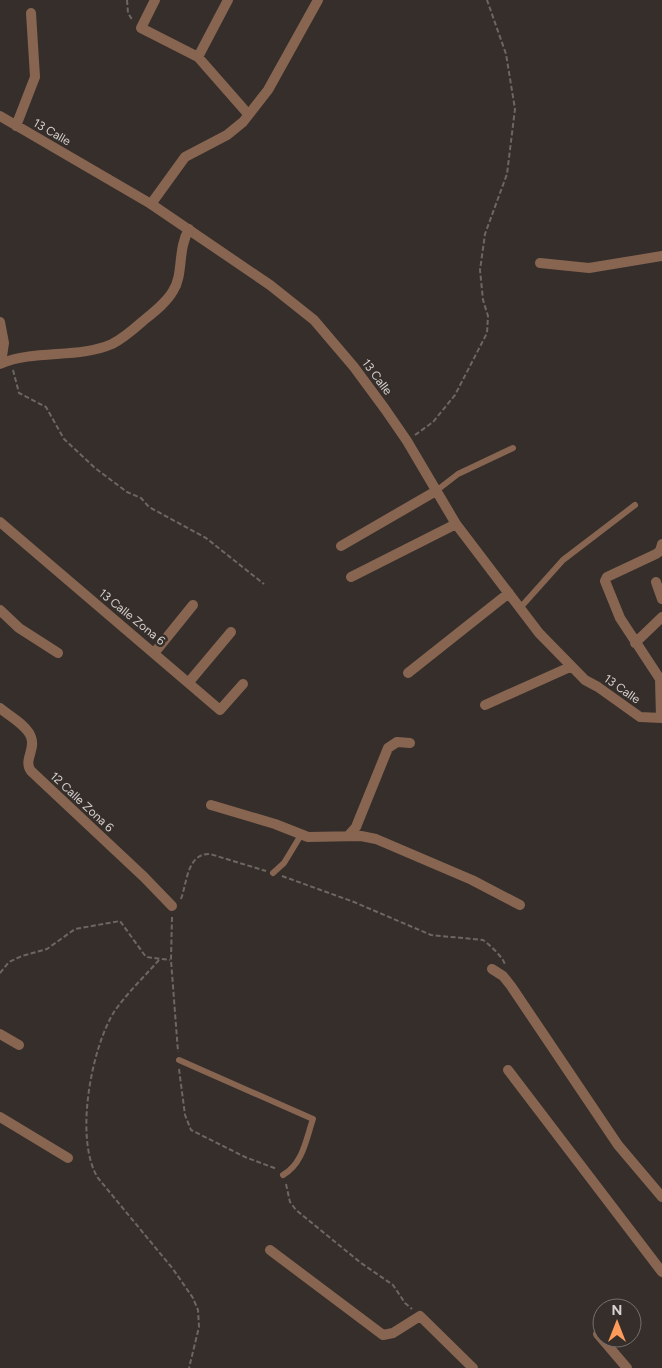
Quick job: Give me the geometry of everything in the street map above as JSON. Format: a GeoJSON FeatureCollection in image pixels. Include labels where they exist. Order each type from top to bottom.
{"type":"FeatureCollection","features":[{"type":"Feature","properties":{"kind":"street"},"geometry":{"type":"LineString","coordinates":[[155,0],[142,28],[198,57],[248,114]]}},
{"type":"Feature","properties":{"kind":"street"},"geometry":{"type":"LineString","coordinates":[[198,57],[228,0]]}},
{"type":"Feature","properties":{"kind":"street"},"geometry":{"type":"LineString","coordinates":[[151,204],[185,157],[236,129],[268,90],[318,0]]}},
{"type":"Feature","properties":{"kind":"street"},"geometry":{"type":"LineString","coordinates":[[16,126],[35,77],[31,13]]}},
{"type":"Feature","properties":{"kind":"street","name":"13 Calle"},"geometry":{"type":"LineString","coordinates":[[0,116],[151,204],[270,285],[314,320],[354,367],[407,441],[456,524],[520,608],[570,667],[585,680],[640,717],[662,718]]}},
{"type":"Feature","properties":{"kind":"street"},"geometry":{"type":"LineString","coordinates":[[0,322],[4,343],[0,363],[18,357],[98,348],[120,339],[155,311],[172,293],[178,278],[181,247],[189,229]]}},
{"type":"Feature","properties":{"kind":"street"},"geometry":{"type":"LineString","coordinates":[[540,263],[589,268],[662,256]]}},
{"type":"Feature","properties":{"kind":"street"},"geometry":{"type":"LineString","coordinates":[[341,546],[436,491]]}},
{"type":"Feature","properties":{"kind":"street","name":"13 Calle Zona 6"},"geometry":{"type":"LineString","coordinates":[[0,522],[220,710],[243,684]]}},
{"type":"Feature","properties":{"kind":"street"},"geometry":{"type":"LineString","coordinates":[[351,577],[456,524]]}},
{"type":"Feature","properties":{"kind":"street"},"geometry":{"type":"LineString","coordinates":[[662,544],[660,551],[656,554],[606,579],[617,611],[635,643],[660,679],[662,718]]}},
{"type":"Feature","properties":{"kind":"street"},"geometry":{"type":"LineString","coordinates":[[656,582],[662,599]]}},
{"type":"Feature","properties":{"kind":"street"},"geometry":{"type":"LineString","coordinates":[[408,673],[509,593]]}},
{"type":"Feature","properties":{"kind":"street"},"geometry":{"type":"LineString","coordinates":[[154,652],[193,605]]}},
{"type":"Feature","properties":{"kind":"street"},"geometry":{"type":"LineString","coordinates":[[0,610],[19,628],[58,653]]}},
{"type":"Feature","properties":{"kind":"street"},"geometry":{"type":"LineString","coordinates":[[635,643],[662,617]]}},
{"type":"Feature","properties":{"kind":"street"},"geometry":{"type":"LineString","coordinates":[[189,682],[230,632]]}},
{"type":"Feature","properties":{"kind":"street"},"geometry":{"type":"LineString","coordinates":[[485,705],[570,667]]}},
{"type":"Feature","properties":{"kind":"street","name":"12 Calle Zona 6"},"geometry":{"type":"LineString","coordinates":[[0,708],[31,735],[32,746],[28,762],[31,771],[144,876],[172,906]]}},
{"type":"Feature","properties":{"kind":"street"},"geometry":{"type":"LineString","coordinates":[[348,836],[356,827],[388,748],[397,742],[410,743]]}},
{"type":"Feature","properties":{"kind":"street"},"geometry":{"type":"LineString","coordinates":[[211,805],[275,824],[308,837],[348,836],[376,839],[472,880],[520,905]]}},
{"type":"Feature","properties":{"kind":"street"},"geometry":{"type":"LineString","coordinates":[[492,969],[503,976],[511,986],[618,1145],[662,1197]]}},
{"type":"Feature","properties":{"kind":"street"},"geometry":{"type":"LineString","coordinates":[[0,1034],[19,1045]]}},
{"type":"Feature","properties":{"kind":"street"},"geometry":{"type":"LineString","coordinates":[[508,1070],[662,1272]]}},
{"type":"Feature","properties":{"kind":"street"},"geometry":{"type":"LineString","coordinates":[[0,1116],[68,1158]]}},
{"type":"Feature","properties":{"kind":"street"},"geometry":{"type":"LineString","coordinates":[[270,1250],[383,1335],[390,1335],[420,1316],[473,1368]]}},
{"type":"Feature","properties":{"kind":"street"},"geometry":{"type":"LineString","coordinates":[[610,1348],[627,1368]]}},
{"type":"Feature","properties":{"kind":"lane"},"geometry":{"type":"LineString","coordinates":[[436,491],[458,474],[513,448]]}},
{"type":"Feature","properties":{"kind":"lane"},"geometry":{"type":"LineString","coordinates":[[520,608],[563,560],[635,505]]}},
{"type":"Feature","properties":{"kind":"lane"},"geometry":{"type":"LineString","coordinates":[[273,873],[284,863],[301,835]]}},
{"type":"Feature","properties":{"kind":"lane"},"geometry":{"type":"LineString","coordinates":[[179,1060],[313,1119],[299,1160],[295,1167],[283,1175]]}},
{"type":"Feature","properties":{"kind":"path"},"geometry":{"type":"LineString","coordinates":[[127,0],[128,13],[142,28]]}},
{"type":"Feature","properties":{"kind":"path"},"geometry":{"type":"LineString","coordinates":[[407,441],[433,422],[455,395],[486,333],[488,316],[483,300],[480,270],[485,234],[507,174],[515,109],[506,54],[487,0]]}},
{"type":"Feature","properties":{"kind":"path"},"geometry":{"type":"LineString","coordinates":[[0,363],[8,366],[14,372],[18,390],[22,396],[36,400],[46,407],[64,439],[78,454],[127,492],[141,498],[148,507],[206,538],[264,584]]}},
{"type":"Feature","properties":{"kind":"path"},"geometry":{"type":"LineString","coordinates":[[420,1316],[404,1303],[393,1286],[361,1263],[296,1210],[290,1202],[283,1175],[273,1167],[245,1157],[191,1130],[185,1114],[179,1060],[171,960],[172,906],[180,900],[193,862],[202,854],[210,854],[273,873],[354,902],[431,936],[483,940],[493,951],[502,957],[505,963],[503,968],[492,969]]}},
{"type":"Feature","properties":{"kind":"path"},"geometry":{"type":"LineString","coordinates":[[0,973],[9,962],[47,949],[75,929],[120,922],[146,957],[171,960]]}},
{"type":"Feature","properties":{"kind":"path"},"geometry":{"type":"LineString","coordinates":[[159,960],[114,1013],[102,1038],[88,1102],[87,1140],[90,1162],[98,1178],[173,1269],[193,1298],[198,1310],[199,1327],[189,1368]]}}]}
